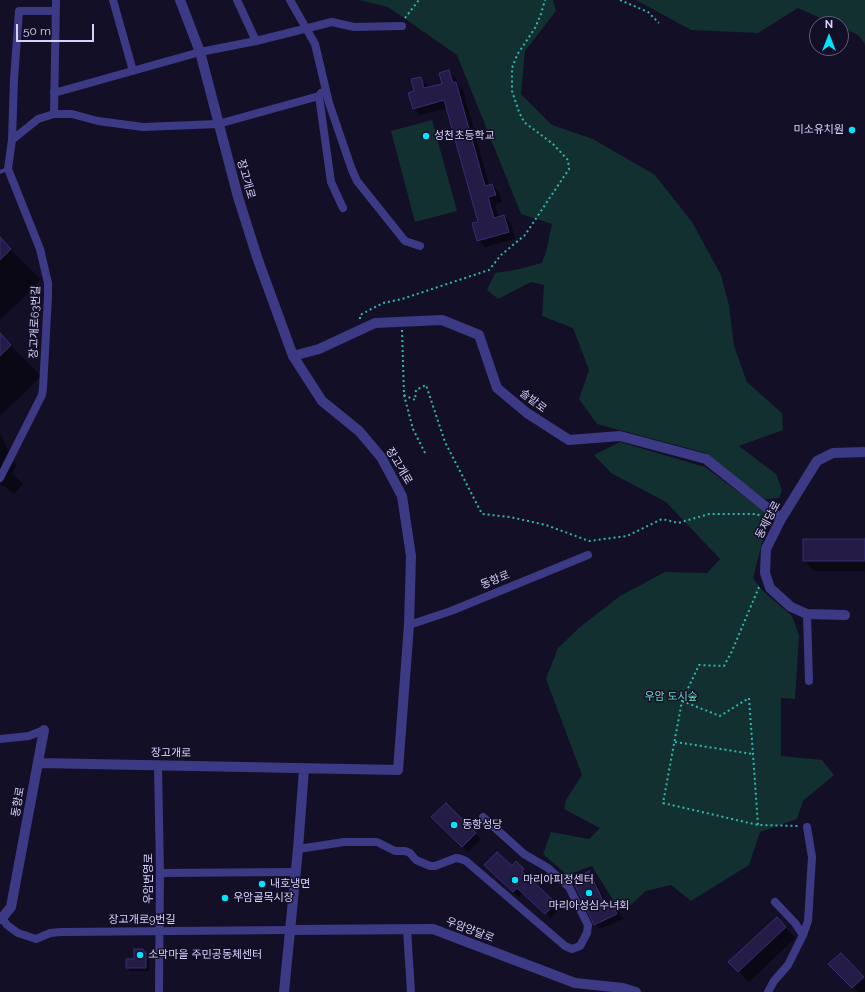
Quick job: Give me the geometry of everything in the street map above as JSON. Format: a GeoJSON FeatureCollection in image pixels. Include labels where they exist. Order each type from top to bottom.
{"type":"FeatureCollection","features":[{"type":"Feature","properties":{"kind":"street"},"geometry":{"type":"LineString","coordinates":[[54,114],[56,0]]}},
{"type":"Feature","properties":{"kind":"street"},"geometry":{"type":"LineString","coordinates":[[113,0],[133,71]]}},
{"type":"Feature","properties":{"kind":"street","name":"장고개로"},"geometry":{"type":"LineString","coordinates":[[38,763],[398,770],[409,625],[411,556],[402,496],[381,457],[359,432],[322,401],[293,356],[258,260],[238,197],[200,52],[180,0]]}},
{"type":"Feature","properties":{"kind":"street"},"geometry":{"type":"LineString","coordinates":[[237,0],[256,41]]}},
{"type":"Feature","properties":{"kind":"street"},"geometry":{"type":"LineString","coordinates":[[290,0],[315,44],[332,111],[357,181],[405,241],[420,246]]}},
{"type":"Feature","properties":{"kind":"street","name":"장고개로63번길"},"geometry":{"type":"LineString","coordinates":[[0,478],[42,395],[44,388],[48,296],[48,283],[40,249],[8,169],[12,140],[14,79],[19,11],[56,10]]}},
{"type":"Feature","properties":{"kind":"street"},"geometry":{"type":"LineString","coordinates":[[54,93],[200,52],[256,41],[332,22],[354,28],[402,26]]}},
{"type":"Feature","properties":{"kind":"street"},"geometry":{"type":"LineString","coordinates":[[12,140],[38,119],[54,114],[72,114],[98,121],[143,127],[218,124],[319,96],[325,87]]}},
{"type":"Feature","properties":{"kind":"street"},"geometry":{"type":"LineString","coordinates":[[319,96],[331,182],[343,208]]}},
{"type":"Feature","properties":{"kind":"street","name":"솔밭로"},"geometry":{"type":"LineString","coordinates":[[293,356],[319,349],[375,323],[442,320],[479,336],[497,388],[527,413],[569,440],[620,436],[706,459],[779,522]]}},
{"type":"Feature","properties":{"kind":"street","name":"동제당로"},"geometry":{"type":"LineString","coordinates":[[845,615],[807,614],[791,607],[770,588],[765,573],[766,549],[779,522],[817,461],[833,453],[865,452]]}},
{"type":"Feature","properties":{"kind":"street","name":"동항로"},"geometry":{"type":"LineString","coordinates":[[409,625],[451,611],[588,555]]}},
{"type":"Feature","properties":{"kind":"street"},"geometry":{"type":"LineString","coordinates":[[807,614],[809,681]]}},
{"type":"Feature","properties":{"kind":"street","name":"동항로"},"geometry":{"type":"LineString","coordinates":[[0,739],[29,736],[44,730]]}},
{"type":"Feature","properties":{"kind":"street","name":"동항로"},"geometry":{"type":"LineString","coordinates":[[1,919],[11,907],[44,730]]}},
{"type":"Feature","properties":{"kind":"street","name":"우암번영로"},"geometry":{"type":"LineString","coordinates":[[158,765],[160,873],[159,992]]}},
{"type":"Feature","properties":{"kind":"street"},"geometry":{"type":"LineString","coordinates":[[284,992],[296,872],[304,769]]}},
{"type":"Feature","properties":{"kind":"street"},"geometry":{"type":"LineString","coordinates":[[298,849],[344,842],[377,842],[395,851],[405,851],[410,853],[416,860],[430,866],[435,866],[456,858],[466,861],[565,946],[572,949],[580,946],[587,933],[588,925],[569,887],[548,868],[524,854],[483,817]]}},
{"type":"Feature","properties":{"kind":"street"},"geometry":{"type":"LineString","coordinates":[[768,992],[774,981],[788,965],[803,935],[808,920],[812,857],[807,827]]}},
{"type":"Feature","properties":{"kind":"street"},"geometry":{"type":"LineString","coordinates":[[160,873],[296,872]]}},
{"type":"Feature","properties":{"kind":"street"},"geometry":{"type":"LineString","coordinates":[[775,902],[795,923],[803,935]]}},
{"type":"Feature","properties":{"kind":"street","name":"장고개로9번길"},"geometry":{"type":"LineString","coordinates":[[1,919],[18,933],[36,939],[50,933],[61,932],[289,930]]}},
{"type":"Feature","properties":{"kind":"street"},"geometry":{"type":"LineString","coordinates":[[406,929],[411,992]]}},
{"type":"Feature","properties":{"kind":"street","name":"우암양달로"},"geometry":{"type":"LineString","coordinates":[[289,930],[433,929],[575,983],[623,988],[636,992]]}},
{"type":"Feature","properties":{"kind":"lane"},"geometry":{"type":"LineString","coordinates":[[0,172],[8,169]]}},
{"type":"Feature","properties":{"kind":"path"},"geometry":{"type":"LineString","coordinates":[[402,26],[407,15],[419,0]]}},
{"type":"Feature","properties":{"kind":"path"},"geometry":{"type":"LineString","coordinates":[[356,332],[360,315],[383,303],[410,296],[489,270],[501,255],[525,235],[569,169],[568,160],[553,144],[524,122],[512,91],[512,68],[517,55],[541,14],[545,0]]}},
{"type":"Feature","properties":{"kind":"path"},"geometry":{"type":"LineString","coordinates":[[620,0],[648,12],[659,23]]}},
{"type":"Feature","properties":{"kind":"path"},"geometry":{"type":"LineString","coordinates":[[402,322],[404,395],[412,429],[426,454]]}},
{"type":"Feature","properties":{"kind":"path"},"geometry":{"type":"LineString","coordinates":[[404,395],[415,400],[416,390],[426,385],[445,442],[482,514],[510,517],[546,525],[589,541],[626,536],[662,519],[678,523],[709,514],[756,514],[779,522]]}},
{"type":"Feature","properties":{"kind":"path"},"geometry":{"type":"LineString","coordinates":[[765,573],[732,651],[724,666],[699,665],[682,702],[663,803],[758,825],[807,827]]}},
{"type":"Feature","properties":{"kind":"path"},"geometry":{"type":"LineString","coordinates":[[682,702],[720,716],[749,698],[758,825]]}},
{"type":"Feature","properties":{"kind":"path"},"geometry":{"type":"LineString","coordinates":[[675,742],[753,754]]}},
{"type":"Feature","properties":{"kind":"green space"},"geometry":{"type":"Polygon","coordinates":[[[359,0],[553,0],[556,11],[525,51],[521,94],[552,125],[593,139],[655,175],[692,222],[721,275],[729,305],[734,346],[747,382],[782,413],[783,430],[739,446],[776,474],[782,490],[779,498],[766,499],[748,488],[706,453],[597,424],[579,399],[589,370],[573,328],[542,316],[544,285],[531,282],[498,299],[487,290],[495,273],[515,270],[542,263],[552,224],[521,214],[457,55],[388,7],[359,0]]]}},
{"type":"Feature","properties":{"kind":"green space"},"geometry":{"type":"Polygon","coordinates":[[[636,0],[865,0],[865,44],[858,35],[849,31],[849,16],[816,16],[798,8],[758,33],[691,30],[636,0]]]}},
{"type":"Feature","properties":{"kind":"green space"},"geometry":{"type":"Polygon","coordinates":[[[432,120],[457,211],[415,222],[391,131],[432,120]]]}},
{"type":"Feature","properties":{"kind":"green space","name":"우암 도시숲"},"geometry":{"type":"Polygon","coordinates":[[[620,442],[705,467],[769,515],[753,578],[763,591],[792,616],[799,635],[795,699],[781,698],[781,756],[822,760],[834,775],[803,801],[797,819],[760,832],[749,865],[691,901],[671,885],[646,891],[628,907],[616,905],[592,866],[567,875],[543,854],[551,832],[589,839],[600,828],[564,809],[566,800],[582,775],[546,679],[558,648],[580,627],[620,596],[665,572],[707,573],[720,559],[666,502],[611,473],[594,455],[620,442]]]}},
{"type":"Feature","properties":{"kind":"building"},"geometry":{"type":"Polygon","coordinates":[[[449,70],[453,83],[456,82],[485,186],[492,184],[496,195],[488,197],[494,218],[504,215],[509,232],[477,241],[472,223],[478,222],[444,100],[413,109],[408,93],[414,91],[411,79],[421,77],[424,88],[442,84],[439,73],[449,70]]]}},
{"type":"Feature","properties":{"kind":"building"},"geometry":{"type":"Polygon","coordinates":[[[0,237],[11,249],[0,260],[0,237]]]}},
{"type":"Feature","properties":{"kind":"building"},"geometry":{"type":"Polygon","coordinates":[[[0,333],[11,345],[0,356],[0,333]]]}},
{"type":"Feature","properties":{"kind":"building"},"geometry":{"type":"Polygon","coordinates":[[[803,539],[865,539],[865,561],[803,561],[803,539]]]}},
{"type":"Feature","properties":{"kind":"building","name":"동항성당"},"geometry":{"type":"Polygon","coordinates":[[[446,803],[476,833],[462,847],[431,817],[446,803]]]}},
{"type":"Feature","properties":{"kind":"building","name":"마리아피정센터"},"geometry":{"type":"Polygon","coordinates":[[[497,852],[512,866],[516,861],[524,869],[522,871],[556,903],[545,914],[517,888],[513,892],[484,865],[497,852]]]}},
{"type":"Feature","properties":{"kind":"building","name":"마리아성심수녀회"},"geometry":{"type":"Polygon","coordinates":[[[589,871],[605,905],[612,902],[617,914],[594,925],[574,883],[580,881],[578,877],[589,871]]]}},
{"type":"Feature","properties":{"kind":"building"},"geometry":{"type":"Polygon","coordinates":[[[777,917],[786,927],[738,972],[728,962],[777,917]]]}},
{"type":"Feature","properties":{"kind":"building","name":"소막마을 주민공동체센터"},"geometry":{"type":"Polygon","coordinates":[[[134,949],[143,949],[143,952],[146,952],[146,968],[126,968],[126,959],[134,959],[134,949]]]}},
{"type":"Feature","properties":{"kind":"building"},"geometry":{"type":"Polygon","coordinates":[[[841,953],[864,977],[852,988],[828,964],[841,953]]]}},
{"type":"Feature","properties":{"kind":"place","name":"미소유치원"},"geometry":{"type":"Point","coordinates":[852,130]}},
{"type":"Feature","properties":{"kind":"place","name":"성천초등학교"},"geometry":{"type":"Point","coordinates":[426,136]}},
{"type":"Feature","properties":{"kind":"place","name":"동항성당"},"geometry":{"type":"Point","coordinates":[454,825]}},
{"type":"Feature","properties":{"kind":"place","name":"마리아피정센터"},"geometry":{"type":"Point","coordinates":[515,880]}},
{"type":"Feature","properties":{"kind":"place","name":"내호냉면"},"geometry":{"type":"Point","coordinates":[262,884]}},
{"type":"Feature","properties":{"kind":"place","name":"마리아성심수녀회"},"geometry":{"type":"Point","coordinates":[589,893]}},
{"type":"Feature","properties":{"kind":"place","name":"우암골목시장"},"geometry":{"type":"Point","coordinates":[225,898]}},
{"type":"Feature","properties":{"kind":"place","name":"소막마을 주민공동체센터"},"geometry":{"type":"Point","coordinates":[140,955]}}]}
